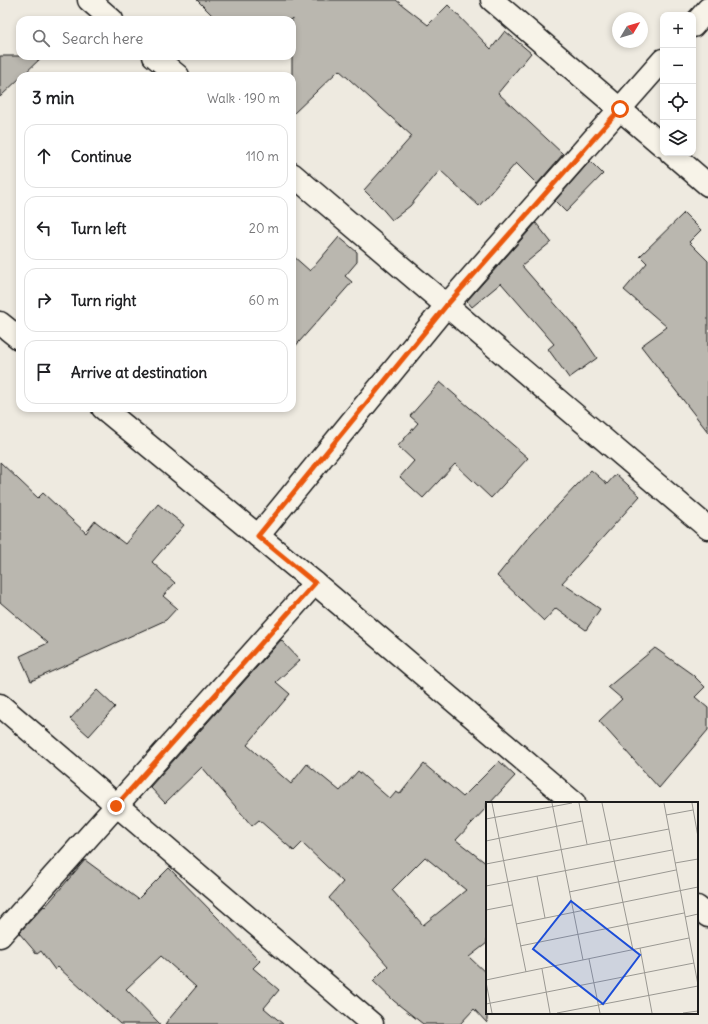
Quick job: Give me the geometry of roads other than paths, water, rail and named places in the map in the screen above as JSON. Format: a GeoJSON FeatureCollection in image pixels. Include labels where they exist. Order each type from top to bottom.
{"type":"FeatureCollection","features":[{"type":"Feature","properties":{"kind":"street"},"geometry":{"type":"LineString","coordinates":[[89,0],[107,16]]}},
{"type":"Feature","properties":{"kind":"street"},"geometry":{"type":"LineString","coordinates":[[492,0],[660,143]]}},
{"type":"Feature","properties":{"kind":"street"},"geometry":{"type":"LineString","coordinates":[[696,23],[708,9]]}},
{"type":"Feature","properties":{"kind":"street"},"geometry":{"type":"LineString","coordinates":[[159,60],[173,72]]}},
{"type":"Feature","properties":{"kind":"street"},"geometry":{"type":"LineString","coordinates":[[258,536],[446,306],[660,63]]}},
{"type":"Feature","properties":{"kind":"street"},"geometry":{"type":"LineString","coordinates":[[674,156],[708,185]]}},
{"type":"Feature","properties":{"kind":"street"},"geometry":{"type":"LineString","coordinates":[[296,177],[708,528]]}},
{"type":"Feature","properties":{"kind":"street"},"geometry":{"type":"LineString","coordinates":[[0,322],[16,336]]}},
{"type":"Feature","properties":{"kind":"street"},"geometry":{"type":"LineString","coordinates":[[108,412],[315,583],[573,802]]}},
{"type":"Feature","properties":{"kind":"street"},"geometry":{"type":"LineString","coordinates":[[0,936],[315,583]]}},
{"type":"Feature","properties":{"kind":"street"},"geometry":{"type":"LineString","coordinates":[[0,704],[116,806],[372,1024]]}}]}
